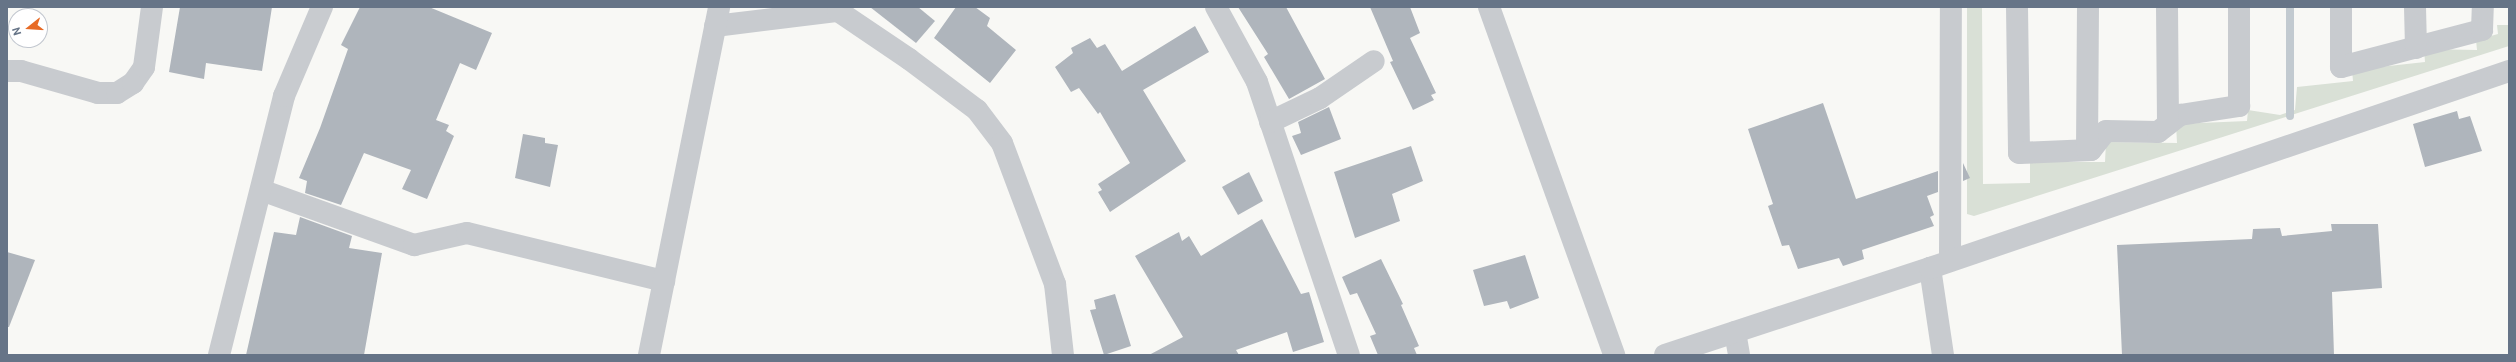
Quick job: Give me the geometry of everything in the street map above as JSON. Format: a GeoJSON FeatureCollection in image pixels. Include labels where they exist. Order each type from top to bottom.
{"type":"FeatureCollection","features":[{"type":"Feature","properties":{"kind":"street"},"geometry":{"type":"LineString","coordinates":[[7,71],[21,71],[98,93],[117,93],[133,83],[144,67],[152,7]]}},
{"type":"Feature","properties":{"kind":"street"},"geometry":{"type":"LineString","coordinates":[[219,355],[284,96],[322,7]]}},
{"type":"Feature","properties":{"kind":"street"},"geometry":{"type":"LineString","coordinates":[[1216,7],[1257,82],[1349,355]]}},
{"type":"Feature","properties":{"kind":"street"},"geometry":{"type":"LineString","coordinates":[[1489,7],[1614,355]]}},
{"type":"Feature","properties":{"kind":"street"},"geometry":{"type":"LineString","coordinates":[[1950,260],[1951,7]]}},
{"type":"Feature","properties":{"kind":"street"},"geometry":{"type":"LineString","coordinates":[[2017,7],[2019,153],[2091,150],[2106,131],[2158,132],[2180,115],[2239,106],[2238,7]]}},
{"type":"Feature","properties":{"kind":"street"},"geometry":{"type":"LineString","coordinates":[[2087,150],[2088,7]]}},
{"type":"Feature","properties":{"kind":"street"},"geometry":{"type":"LineString","coordinates":[[2167,7],[2168,124]]}},
{"type":"Feature","properties":{"kind":"street"},"geometry":{"type":"LineString","coordinates":[[2341,7],[2341,67],[2482,30],[2483,7]]}},
{"type":"Feature","properties":{"kind":"street"},"geometry":{"type":"LineString","coordinates":[[2416,7],[2416,48]]}},
{"type":"Feature","properties":{"kind":"street"},"geometry":{"type":"LineString","coordinates":[[649,355],[717,16],[838,11],[909,59],[977,110],[1002,143],[1055,284],[1064,355]]}},
{"type":"Feature","properties":{"kind":"street"},"geometry":{"type":"LineString","coordinates":[[1270,122],[1320,98],[1374,61]]}},
{"type":"Feature","properties":{"kind":"street"},"geometry":{"type":"LineString","coordinates":[[1665,355],[1930,268],[2509,70]]}},
{"type":"Feature","properties":{"kind":"street"},"geometry":{"type":"LineString","coordinates":[[260,190],[414,245],[467,233],[664,281]]}},
{"type":"Feature","properties":{"kind":"street"},"geometry":{"type":"LineString","coordinates":[[1930,268],[1943,355]]}},
{"type":"Feature","properties":{"kind":"street"},"geometry":{"type":"LineString","coordinates":[[1735,332],[1739,355]]}},
{"type":"Feature","properties":{"kind":"shaded area"},"geometry":{"type":"Polygon","coordinates":[[[1967,7],[1982,7],[1983,184],[2030,183],[2030,162],[2105,162],[2106,142],[2177,143],[2176,124],[2247,121],[2248,110],[2280,115],[2295,110],[2297,87],[2353,81],[2352,70],[2425,62],[2424,49],[2477,50],[2476,40],[2498,34],[2497,25],[2509,25],[2509,46],[1974,216],[1967,214],[1967,7]]]}},
{"type":"Feature","properties":{"kind":"building"},"geometry":{"type":"Polygon","coordinates":[[[180,7],[272,7],[262,71],[206,63],[204,79],[169,72],[180,7]]]}},
{"type":"Feature","properties":{"kind":"building"},"geometry":{"type":"Polygon","coordinates":[[[360,7],[429,7],[492,33],[476,70],[460,63],[436,120],[449,125],[446,131],[454,136],[427,199],[402,189],[411,170],[364,153],[341,205],[305,193],[307,181],[299,178],[320,128],[348,49],[341,45],[360,7]]]}},
{"type":"Feature","properties":{"kind":"building"},"geometry":{"type":"Polygon","coordinates":[[[870,7],[918,7],[935,21],[916,43],[870,7]]]}},
{"type":"Feature","properties":{"kind":"building"},"geometry":{"type":"Polygon","coordinates":[[[956,7],[975,7],[990,18],[987,26],[1016,50],[990,83],[934,38],[956,7]]]}},
{"type":"Feature","properties":{"kind":"building"},"geometry":{"type":"Polygon","coordinates":[[[1238,7],[1286,7],[1325,79],[1289,99],[1264,57],[1268,54],[1238,7]]]}},
{"type":"Feature","properties":{"kind":"building"},"geometry":{"type":"Polygon","coordinates":[[[1370,7],[1410,7],[1420,33],[1410,38],[1436,93],[1431,95],[1434,100],[1413,110],[1390,62],[1393,61],[1370,7]]]}},
{"type":"Feature","properties":{"kind":"building"},"geometry":{"type":"Polygon","coordinates":[[[1195,26],[1209,52],[1143,90],[1186,161],[1110,212],[1098,192],[1102,190],[1098,184],[1130,163],[1100,112],[1098,114],[1079,88],[1071,92],[1055,67],[1073,53],[1071,48],[1090,38],[1097,48],[1105,44],[1122,71],[1195,26]]]}},
{"type":"Feature","properties":{"kind":"building"},"geometry":{"type":"Polygon","coordinates":[[[1823,103],[1856,199],[1938,171],[1938,192],[1927,196],[1934,215],[1930,217],[1934,226],[1862,250],[1864,259],[1843,266],[1839,258],[1798,269],[1789,245],[1782,246],[1768,206],[1773,204],[1748,129],[1823,103]]]}},
{"type":"Feature","properties":{"kind":"building"},"geometry":{"type":"Polygon","coordinates":[[[1329,107],[1341,139],[1301,155],[1292,136],[1301,133],[1298,122],[1329,107]]]}},
{"type":"Feature","properties":{"kind":"building"},"geometry":{"type":"Polygon","coordinates":[[[2457,111],[2459,119],[2470,116],[2482,151],[2425,167],[2413,124],[2457,111]]]}},
{"type":"Feature","properties":{"kind":"building"},"geometry":{"type":"Polygon","coordinates":[[[523,134],[545,138],[545,143],[558,145],[550,187],[515,178],[523,134]]]}},
{"type":"Feature","properties":{"kind":"building"},"geometry":{"type":"Polygon","coordinates":[[[1411,146],[1423,181],[1392,194],[1400,221],[1355,238],[1334,172],[1411,146]]]}},
{"type":"Feature","properties":{"kind":"building"},"geometry":{"type":"Polygon","coordinates":[[[1963,163],[1970,178],[1963,181],[1963,163]]]}},
{"type":"Feature","properties":{"kind":"building"},"geometry":{"type":"Polygon","coordinates":[[[1249,172],[1263,201],[1238,215],[1222,187],[1249,172]]]}},
{"type":"Feature","properties":{"kind":"building"},"geometry":{"type":"Polygon","coordinates":[[[300,217],[352,236],[349,248],[382,253],[364,355],[246,355],[274,232],[296,235],[300,217]]]}},
{"type":"Feature","properties":{"kind":"building"},"geometry":{"type":"Polygon","coordinates":[[[1262,219],[1301,294],[1309,292],[1324,342],[1293,352],[1287,332],[1236,350],[1239,355],[1149,355],[1183,337],[1135,256],[1179,232],[1182,241],[1189,236],[1201,256],[1262,219]]]}},
{"type":"Feature","properties":{"kind":"building"},"geometry":{"type":"Polygon","coordinates":[[[2331,224],[2378,224],[2382,288],[2332,292],[2334,355],[2122,355],[2117,245],[2252,239],[2253,229],[2280,228],[2282,236],[2332,231],[2331,224]]]}},
{"type":"Feature","properties":{"kind":"building"},"geometry":{"type":"Polygon","coordinates":[[[7,252],[35,260],[9,327],[7,327],[7,252]]]}},
{"type":"Feature","properties":{"kind":"building"},"geometry":{"type":"Polygon","coordinates":[[[1525,255],[1539,298],[1510,309],[1507,301],[1484,306],[1473,270],[1525,255]]]}},
{"type":"Feature","properties":{"kind":"building"},"geometry":{"type":"Polygon","coordinates":[[[1381,259],[1403,304],[1401,305],[1419,346],[1414,348],[1417,355],[1378,355],[1370,336],[1376,334],[1357,293],[1350,295],[1342,277],[1381,259]]]}},
{"type":"Feature","properties":{"kind":"building"},"geometry":{"type":"Polygon","coordinates":[[[1115,294],[1131,346],[1104,355],[1090,310],[1096,309],[1094,300],[1115,294]]]}},
{"type":"Feature","properties":{"kind":"waterway"},"geometry":{"type":"LineString","coordinates":[[2290,7],[2290,116]]}}]}
